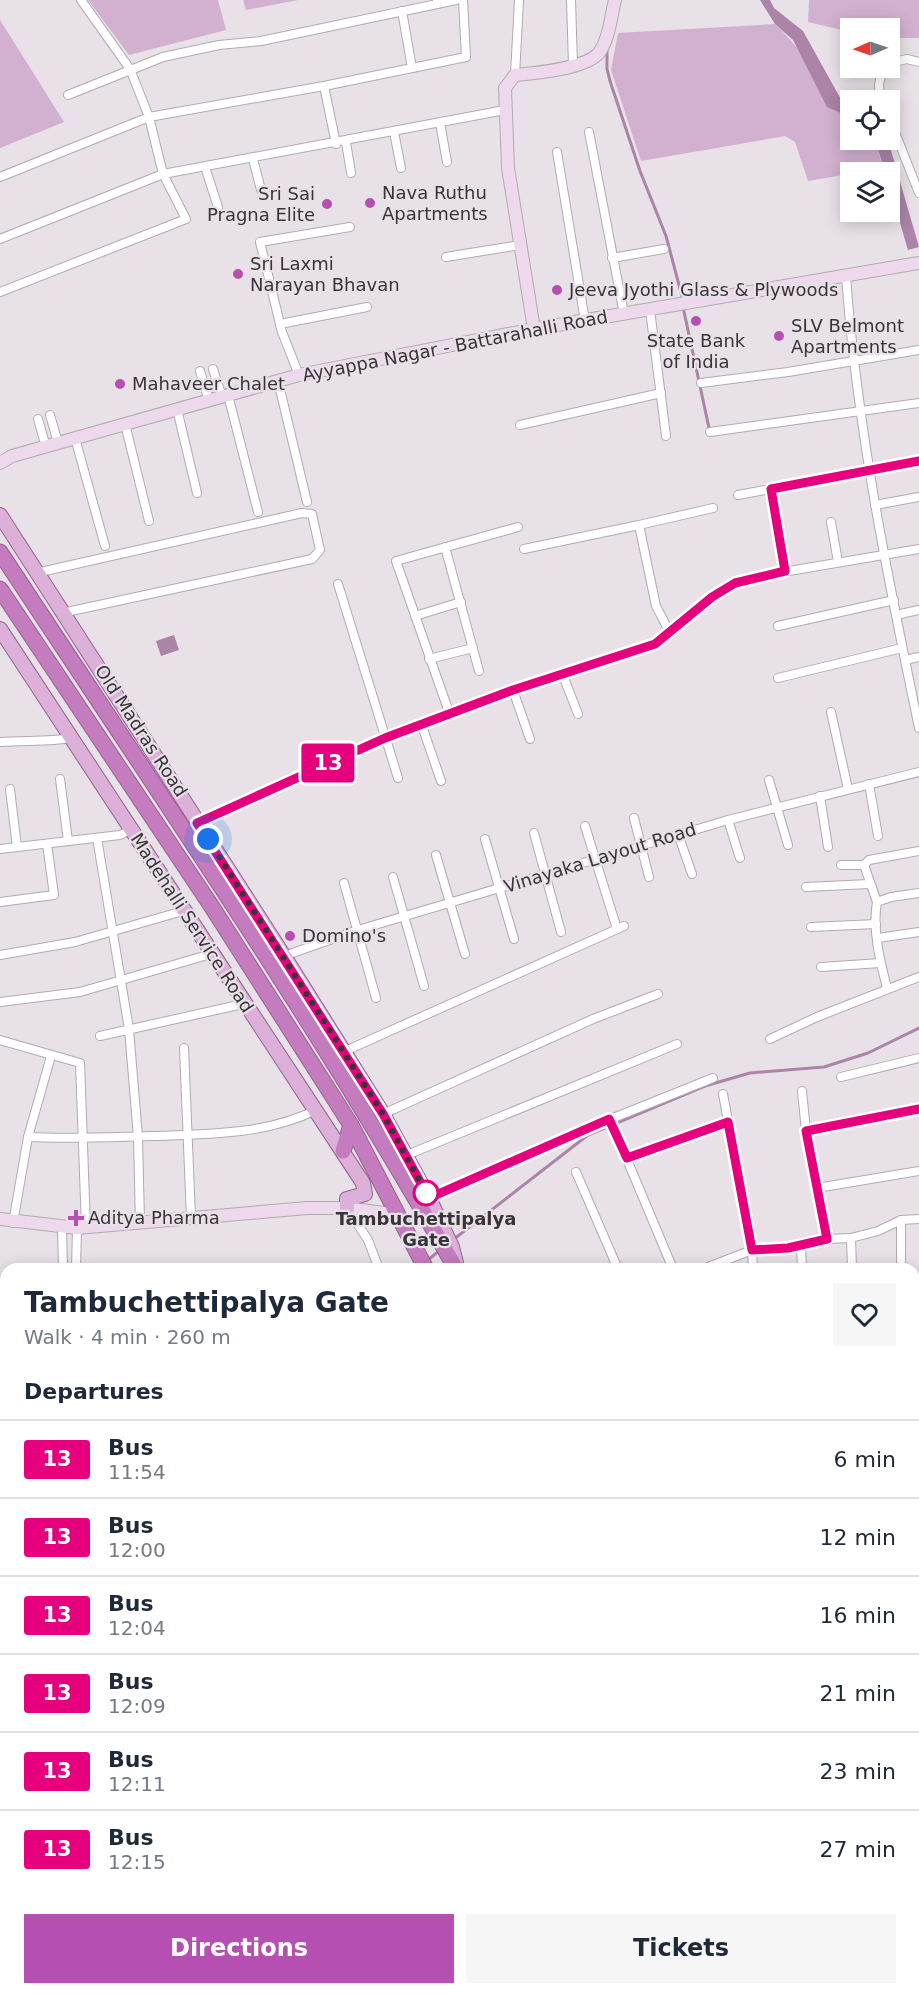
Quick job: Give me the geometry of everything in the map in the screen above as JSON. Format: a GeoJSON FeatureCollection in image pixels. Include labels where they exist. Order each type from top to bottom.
{"type":"FeatureCollection","features":[{"type":"Feature","properties":{"kind":"highway","name":"Old Madras Road"},"geometry":{"type":"LineString","coordinates":[[0,552],[268,960],[407,1183],[454,1263]]}},
{"type":"Feature","properties":{"kind":"highway","name":"Old Madras Road"},"geometry":{"type":"LineString","coordinates":[[0,589],[212,907],[351,1125],[423,1263]]}},
{"type":"Feature","properties":{"kind":"highway"},"geometry":{"type":"LineString","coordinates":[[343,1151],[351,1125]]}},
{"type":"Feature","properties":{"kind":"main road"},"geometry":{"type":"LineString","coordinates":[[534,329],[508,168],[505,88],[515,75],[573,65],[597,54],[606,37],[615,0]]}},
{"type":"Feature","properties":{"kind":"main road","name":"Ayyappa Nagar - Battarahalli Road"},"geometry":{"type":"LineString","coordinates":[[0,462],[75,438],[299,375],[534,329],[919,263]]}},
{"type":"Feature","properties":{"kind":"main road"},"geometry":{"type":"LineString","coordinates":[[0,515],[383,1114],[429,1198],[453,1249],[456,1263]]}},
{"type":"Feature","properties":{"kind":"main road","name":"Madehalli Service Road"},"geometry":{"type":"LineString","coordinates":[[0,629],[243,1004],[343,1151],[365,1188],[365,1194],[347,1199],[347,1208]]}},
{"type":"Feature","properties":{"kind":"main road"},"geometry":{"type":"LineString","coordinates":[[0,1219],[13,1223],[81,1228],[307,1208],[347,1208],[399,1215]]}},
{"type":"Feature","properties":{"kind":"street"},"geometry":{"type":"LineString","coordinates":[[0,292],[186,219],[163,174],[149,117],[130,69],[81,0]]}},
{"type":"Feature","properties":{"kind":"street"},"geometry":{"type":"LineString","coordinates":[[68,95],[163,57],[219,45],[261,41],[437,2],[456,0]]}},
{"type":"Feature","properties":{"kind":"street"},"geometry":{"type":"LineString","coordinates":[[0,177],[149,117],[324,86],[466,57],[463,0]]}},
{"type":"Feature","properties":{"kind":"street"},"geometry":{"type":"LineString","coordinates":[[515,75],[519,0]]}},
{"type":"Feature","properties":{"kind":"street"},"geometry":{"type":"LineString","coordinates":[[571,0],[573,65]]}},
{"type":"Feature","properties":{"kind":"street"},"geometry":{"type":"LineString","coordinates":[[402,11],[412,68]]}},
{"type":"Feature","properties":{"kind":"street"},"geometry":{"type":"LineString","coordinates":[[900,61],[907,59],[919,62]]}},
{"type":"Feature","properties":{"kind":"street"},"geometry":{"type":"LineString","coordinates":[[324,86],[336,144]]}},
{"type":"Feature","properties":{"kind":"street"},"geometry":{"type":"LineString","coordinates":[[0,239],[163,174],[336,144],[505,110]]}},
{"type":"Feature","properties":{"kind":"street"},"geometry":{"type":"LineString","coordinates":[[440,123],[447,162]]}},
{"type":"Feature","properties":{"kind":"street"},"geometry":{"type":"LineString","coordinates":[[394,132],[401,168]]}},
{"type":"Feature","properties":{"kind":"street"},"geometry":{"type":"LineString","coordinates":[[590,132],[624,314]]}},
{"type":"Feature","properties":{"kind":"street"},"geometry":{"type":"LineString","coordinates":[[346,142],[351,173]]}},
{"type":"Feature","properties":{"kind":"street"},"geometry":{"type":"LineString","coordinates":[[900,145],[919,193]]}},
{"type":"Feature","properties":{"kind":"street"},"geometry":{"type":"LineString","coordinates":[[556,152],[585,321]]}},
{"type":"Feature","properties":{"kind":"street"},"geometry":{"type":"LineString","coordinates":[[253,159],[261,190]]}},
{"type":"Feature","properties":{"kind":"street"},"geometry":{"type":"LineString","coordinates":[[206,167],[218,207]]}},
{"type":"Feature","properties":{"kind":"street"},"geometry":{"type":"LineString","coordinates":[[299,375],[280,324],[260,242],[350,227]]}},
{"type":"Feature","properties":{"kind":"street"},"geometry":{"type":"LineString","coordinates":[[446,257],[520,245]]}},
{"type":"Feature","properties":{"kind":"street"},"geometry":{"type":"LineString","coordinates":[[612,258],[664,249]]}},
{"type":"Feature","properties":{"kind":"street"},"geometry":{"type":"LineString","coordinates":[[846,276],[852,361],[859,412],[883,554],[902,648],[917,707],[919,728]]}},
{"type":"Feature","properties":{"kind":"street"},"geometry":{"type":"LineString","coordinates":[[280,324],[367,307]]}},
{"type":"Feature","properties":{"kind":"street"},"geometry":{"type":"LineString","coordinates":[[650,310],[666,436]]}},
{"type":"Feature","properties":{"kind":"street"},"geometry":{"type":"LineString","coordinates":[[700,382],[919,350]]}},
{"type":"Feature","properties":{"kind":"street"},"geometry":{"type":"LineString","coordinates":[[213,369],[225,396],[258,512]]}},
{"type":"Feature","properties":{"kind":"street"},"geometry":{"type":"LineString","coordinates":[[201,371],[209,401]]}},
{"type":"Feature","properties":{"kind":"street"},"geometry":{"type":"LineString","coordinates":[[278,381],[307,502]]}},
{"type":"Feature","properties":{"kind":"street"},"geometry":{"type":"LineString","coordinates":[[520,425],[661,393]]}},
{"type":"Feature","properties":{"kind":"street"},"geometry":{"type":"LineString","coordinates":[[710,432],[919,403]]}},
{"type":"Feature","properties":{"kind":"street"},"geometry":{"type":"LineString","coordinates":[[177,409],[197,493]]}},
{"type":"Feature","properties":{"kind":"street"},"geometry":{"type":"LineString","coordinates":[[50,415],[52,445]]}},
{"type":"Feature","properties":{"kind":"street"},"geometry":{"type":"LineString","coordinates":[[38,419],[52,445]]}},
{"type":"Feature","properties":{"kind":"street"},"geometry":{"type":"LineString","coordinates":[[126,424],[149,522]]}},
{"type":"Feature","properties":{"kind":"street"},"geometry":{"type":"LineString","coordinates":[[75,438],[105,546]]}},
{"type":"Feature","properties":{"kind":"street"},"geometry":{"type":"LineString","coordinates":[[738,495],[919,460]]}},
{"type":"Feature","properties":{"kind":"street"},"geometry":{"type":"LineString","coordinates":[[771,489],[785,571]]}},
{"type":"Feature","properties":{"kind":"street"},"geometry":{"type":"LineString","coordinates":[[875,505],[919,497]]}},
{"type":"Feature","properties":{"kind":"street"},"geometry":{"type":"LineString","coordinates":[[524,549],[712,508]]}},
{"type":"Feature","properties":{"kind":"street"},"geometry":{"type":"LineString","coordinates":[[36,573],[302,513],[312,514],[320,550],[312,559],[63,613]]}},
{"type":"Feature","properties":{"kind":"street"},"geometry":{"type":"LineString","coordinates":[[831,522],[838,562]]}},
{"type":"Feature","properties":{"kind":"street"},"geometry":{"type":"LineString","coordinates":[[639,525],[656,606],[670,633]]}},
{"type":"Feature","properties":{"kind":"street"},"geometry":{"type":"LineString","coordinates":[[450,715],[396,561],[518,527]]}},
{"type":"Feature","properties":{"kind":"street"},"geometry":{"type":"LineString","coordinates":[[445,547],[479,671]]}},
{"type":"Feature","properties":{"kind":"street"},"geometry":{"type":"LineString","coordinates":[[197,823],[385,738],[513,690],[655,644],[712,597],[735,583],[785,571],[919,549]]}},
{"type":"Feature","properties":{"kind":"street"},"geometry":{"type":"LineString","coordinates":[[338,584],[398,778]]}},
{"type":"Feature","properties":{"kind":"street"},"geometry":{"type":"LineString","coordinates":[[778,626],[894,600]]}},
{"type":"Feature","properties":{"kind":"street"},"geometry":{"type":"LineString","coordinates":[[415,616],[460,602]]}},
{"type":"Feature","properties":{"kind":"street"},"geometry":{"type":"LineString","coordinates":[[896,615],[919,610]]}},
{"type":"Feature","properties":{"kind":"street"},"geometry":{"type":"LineString","coordinates":[[429,659],[473,648]]}},
{"type":"Feature","properties":{"kind":"street"},"geometry":{"type":"LineString","coordinates":[[778,678],[902,648]]}},
{"type":"Feature","properties":{"kind":"street"},"geometry":{"type":"LineString","coordinates":[[905,660],[919,657]]}},
{"type":"Feature","properties":{"kind":"street"},"geometry":{"type":"LineString","coordinates":[[562,674],[578,714]]}},
{"type":"Feature","properties":{"kind":"street"},"geometry":{"type":"LineString","coordinates":[[513,690],[530,739]]}},
{"type":"Feature","properties":{"kind":"street"},"geometry":{"type":"LineString","coordinates":[[831,712],[848,789]]}},
{"type":"Feature","properties":{"kind":"street"},"geometry":{"type":"LineString","coordinates":[[422,726],[441,782]]}},
{"type":"Feature","properties":{"kind":"street"},"geometry":{"type":"LineString","coordinates":[[0,742],[25,740],[44,742],[72,738]]}},
{"type":"Feature","properties":{"kind":"street","name":"Vinayaka Layout Road"},"geometry":{"type":"LineString","coordinates":[[284,956],[358,930],[678,834],[777,806],[919,772]]}},
{"type":"Feature","properties":{"kind":"street"},"geometry":{"type":"LineString","coordinates":[[60,779],[68,841]]}},
{"type":"Feature","properties":{"kind":"street"},"geometry":{"type":"LineString","coordinates":[[769,780],[788,845]]}},
{"type":"Feature","properties":{"kind":"street"},"geometry":{"type":"LineString","coordinates":[[869,784],[878,836]]}},
{"type":"Feature","properties":{"kind":"street"},"geometry":{"type":"LineString","coordinates":[[10,789],[17,847]]}},
{"type":"Feature","properties":{"kind":"street"},"geometry":{"type":"LineString","coordinates":[[820,796],[828,847]]}},
{"type":"Feature","properties":{"kind":"street"},"geometry":{"type":"LineString","coordinates":[[634,818],[649,877]]}},
{"type":"Feature","properties":{"kind":"street"},"geometry":{"type":"LineString","coordinates":[[728,820],[740,858]]}},
{"type":"Feature","properties":{"kind":"street"},"geometry":{"type":"LineString","coordinates":[[343,1052],[621,928],[595,860],[585,825]]}},
{"type":"Feature","properties":{"kind":"street"},"geometry":{"type":"LineString","coordinates":[[0,849],[120,835],[132,830]]}},
{"type":"Feature","properties":{"kind":"street"},"geometry":{"type":"LineString","coordinates":[[534,833],[561,932]]}},
{"type":"Feature","properties":{"kind":"street"},"geometry":{"type":"LineString","coordinates":[[678,834],[692,874]]}},
{"type":"Feature","properties":{"kind":"street"},"geometry":{"type":"LineString","coordinates":[[97,838],[129,1029],[138,1137],[140,1223]]}},
{"type":"Feature","properties":{"kind":"street"},"geometry":{"type":"LineString","coordinates":[[485,838],[514,939]]}},
{"type":"Feature","properties":{"kind":"street"},"geometry":{"type":"LineString","coordinates":[[0,902],[54,895],[47,844]]}},
{"type":"Feature","properties":{"kind":"street"},"geometry":{"type":"LineString","coordinates":[[841,865],[864,864],[868,860],[919,851]]}},
{"type":"Feature","properties":{"kind":"street"},"geometry":{"type":"LineString","coordinates":[[436,855],[465,954]]}},
{"type":"Feature","properties":{"kind":"street"},"geometry":{"type":"LineString","coordinates":[[864,864],[877,902],[876,924],[880,963],[887,988]]}},
{"type":"Feature","properties":{"kind":"street"},"geometry":{"type":"LineString","coordinates":[[393,876],[424,986]]}},
{"type":"Feature","properties":{"kind":"street"},"geometry":{"type":"LineString","coordinates":[[344,883],[376,998]]}},
{"type":"Feature","properties":{"kind":"street"},"geometry":{"type":"LineString","coordinates":[[806,887],[869,884]]}},
{"type":"Feature","properties":{"kind":"street"},"geometry":{"type":"LineString","coordinates":[[877,902],[891,897],[919,893]]}},
{"type":"Feature","properties":{"kind":"street"},"geometry":{"type":"LineString","coordinates":[[0,955],[66,944],[183,911]]}},
{"type":"Feature","properties":{"kind":"street"},"geometry":{"type":"LineString","coordinates":[[811,927],[876,924]]}},
{"type":"Feature","properties":{"kind":"street"},"geometry":{"type":"LineString","coordinates":[[878,938],[919,932]]}},
{"type":"Feature","properties":{"kind":"street"},"geometry":{"type":"LineString","coordinates":[[0,1002],[80,992],[212,954]]}},
{"type":"Feature","properties":{"kind":"street"},"geometry":{"type":"LineString","coordinates":[[821,967],[880,963]]}},
{"type":"Feature","properties":{"kind":"street"},"geometry":{"type":"LineString","coordinates":[[770,1039],[887,988],[919,977]]}},
{"type":"Feature","properties":{"kind":"street"},"geometry":{"type":"LineString","coordinates":[[383,1114],[593,1019],[658,994]]}},
{"type":"Feature","properties":{"kind":"street"},"geometry":{"type":"LineString","coordinates":[[100,1036],[243,1004]]}},
{"type":"Feature","properties":{"kind":"street"},"geometry":{"type":"LineString","coordinates":[[0,1040],[80,1064],[83,1139],[81,1228],[77,1263]]}},
{"type":"Feature","properties":{"kind":"street"},"geometry":{"type":"LineString","coordinates":[[407,1155],[677,1044]]}},
{"type":"Feature","properties":{"kind":"street"},"geometry":{"type":"LineString","coordinates":[[184,1048],[191,1218]]}},
{"type":"Feature","properties":{"kind":"street"},"geometry":{"type":"LineString","coordinates":[[13,1223],[28,1137],[51,1056]]}},
{"type":"Feature","properties":{"kind":"street"},"geometry":{"type":"LineString","coordinates":[[841,1077],[919,1058]]}},
{"type":"Feature","properties":{"kind":"street"},"geometry":{"type":"LineString","coordinates":[[429,1198],[713,1078]]}},
{"type":"Feature","properties":{"kind":"street"},"geometry":{"type":"LineString","coordinates":[[802,1091],[806,1131],[827,1239]]}},
{"type":"Feature","properties":{"kind":"street"},"geometry":{"type":"LineString","coordinates":[[723,1094],[753,1263]]}},
{"type":"Feature","properties":{"kind":"street"},"geometry":{"type":"LineString","coordinates":[[806,1131],[919,1109]]}},
{"type":"Feature","properties":{"kind":"street"},"geometry":{"type":"LineString","coordinates":[[28,1137],[83,1139],[246,1131],[276,1125],[316,1110]]}},
{"type":"Feature","properties":{"kind":"street"},"geometry":{"type":"LineString","coordinates":[[610,1120],[671,1263]]}},
{"type":"Feature","properties":{"kind":"street"},"geometry":{"type":"LineString","coordinates":[[627,1158],[728,1122]]}},
{"type":"Feature","properties":{"kind":"street"},"geometry":{"type":"LineString","coordinates":[[817,1188],[919,1171]]}},
{"type":"Feature","properties":{"kind":"street"},"geometry":{"type":"LineString","coordinates":[[576,1172],[615,1263]]}},
{"type":"Feature","properties":{"kind":"street"},"geometry":{"type":"LineString","coordinates":[[347,1208],[368,1240],[377,1263]]}},
{"type":"Feature","properties":{"kind":"street"},"geometry":{"type":"LineString","coordinates":[[718,1263],[752,1250],[801,1246],[827,1239],[851,1238],[878,1231],[901,1220],[919,1219]]}},
{"type":"Feature","properties":{"kind":"street"},"geometry":{"type":"LineString","coordinates":[[901,1220],[901,1263]]}},
{"type":"Feature","properties":{"kind":"street"},"geometry":{"type":"LineString","coordinates":[[62,1228],[63,1263]]}},
{"type":"Feature","properties":{"kind":"street"},"geometry":{"type":"LineString","coordinates":[[851,1238],[852,1263]]}},
{"type":"Feature","properties":{"kind":"street"},"geometry":{"type":"LineString","coordinates":[[801,1246],[802,1263]]}},
{"type":"Feature","properties":{"kind":"shaded area"},"geometry":{"type":"Polygon","coordinates":[[[88,0],[218,0],[226,30],[129,55],[88,0]]]}},
{"type":"Feature","properties":{"kind":"shaded area"},"geometry":{"type":"Polygon","coordinates":[[[243,0],[298,0],[246,10],[243,0]]]}},
{"type":"Feature","properties":{"kind":"shaded area"},"geometry":{"type":"Polygon","coordinates":[[[760,0],[770,0],[774,8],[803,31],[840,98],[840,113],[827,107],[793,40],[775,24],[760,0]]]}},
{"type":"Feature","properties":{"kind":"shaded area"},"geometry":{"type":"Polygon","coordinates":[[[809,0],[919,0],[919,38],[900,38],[900,18],[840,18],[840,30],[808,22],[809,0]]]}},
{"type":"Feature","properties":{"kind":"shaded area"},"geometry":{"type":"Polygon","coordinates":[[[0,20],[64,122],[0,148],[0,20]]]}},
{"type":"Feature","properties":{"kind":"shaded area"},"geometry":{"type":"Polygon","coordinates":[[[775,24],[804,57],[840,108],[840,150],[878,150],[881,162],[840,162],[840,175],[808,181],[795,142],[785,136],[641,161],[611,70],[618,33],[775,24]]]}},
{"type":"Feature","properties":{"kind":"shaded area"},"geometry":{"type":"Polygon","coordinates":[[[878,150],[891,150],[894,162],[882,162],[878,150]]]}},
{"type":"Feature","properties":{"kind":"shaded area"},"geometry":{"type":"Polygon","coordinates":[[[900,181],[919,247],[908,250],[900,222],[900,181]]]}},
{"type":"Feature","properties":{"kind":"shaded area"},"geometry":{"type":"Polygon","coordinates":[[[174,635],[179,650],[161,656],[156,641],[174,635]]]}},
{"type":"Feature","properties":{"kind":"waterway"},"geometry":{"type":"LineString","coordinates":[[607,50],[607,69],[610,81],[640,171],[666,236],[683,300]]}},
{"type":"Feature","properties":{"kind":"waterway"},"geometry":{"type":"LineString","coordinates":[[683,307],[709,428]]}},
{"type":"Feature","properties":{"kind":"waterway"},"geometry":{"type":"LineString","coordinates":[[454,1239],[588,1135],[705,1086],[750,1073],[824,1067],[868,1053],[919,1028]]}},
{"type":"Feature","properties":{"kind":"waterway"},"geometry":{"type":"LineString","coordinates":[[428,1260],[439,1251]]}},
{"type":"Feature","properties":{"kind":"bus line","name":"13"},"geometry":{"type":"LineString","coordinates":[[919,461],[771,489],[785,571],[735,583],[712,597],[655,644],[513,690],[385,738],[197,823],[383,1114],[429,1198],[609,1119],[627,1158],[728,1122],[752,1250],[776,1250],[801,1246],[827,1239],[806,1131],[919,1109]]}},
{"type":"Feature","properties":{"kind":"place","name":"Nava Ruthu Apartments"},"geometry":{"type":"Point","coordinates":[370,203]}},
{"type":"Feature","properties":{"kind":"place","name":"Sri Sai Pragna Elite"},"geometry":{"type":"Point","coordinates":[327,204]}},
{"type":"Feature","properties":{"kind":"place","name":"Sri Laxmi Narayan Bhavan"},"geometry":{"type":"Point","coordinates":[238,274]}},
{"type":"Feature","properties":{"kind":"place","name":"Jeeva Jyothi Glass & Plywoods"},"geometry":{"type":"Point","coordinates":[557,290]}},
{"type":"Feature","properties":{"kind":"place","name":"State Bank of India"},"geometry":{"type":"Point","coordinates":[696,321]}},
{"type":"Feature","properties":{"kind":"place","name":"SLV Belmont Apartments"},"geometry":{"type":"Point","coordinates":[779,336]}},
{"type":"Feature","properties":{"kind":"place","name":"Mahaveer Chalet"},"geometry":{"type":"Point","coordinates":[120,384]}},
{"type":"Feature","properties":{"kind":"place","name":"Domino's"},"geometry":{"type":"Point","coordinates":[290,936]}},
{"type":"Feature","properties":{"kind":"place","name":"Tambuchettipalya Gate"},"geometry":{"type":"Point","coordinates":[426,1193]}},
{"type":"Feature","properties":{"kind":"place","name":"Aditya Pharma"},"geometry":{"type":"Point","coordinates":[76,1218]}},
{"type":"Feature","properties":{"kind":"route"},"geometry":{"type":"LineString","coordinates":[[208,839],[383,1114],[429,1198],[426,1193]]}}]}
